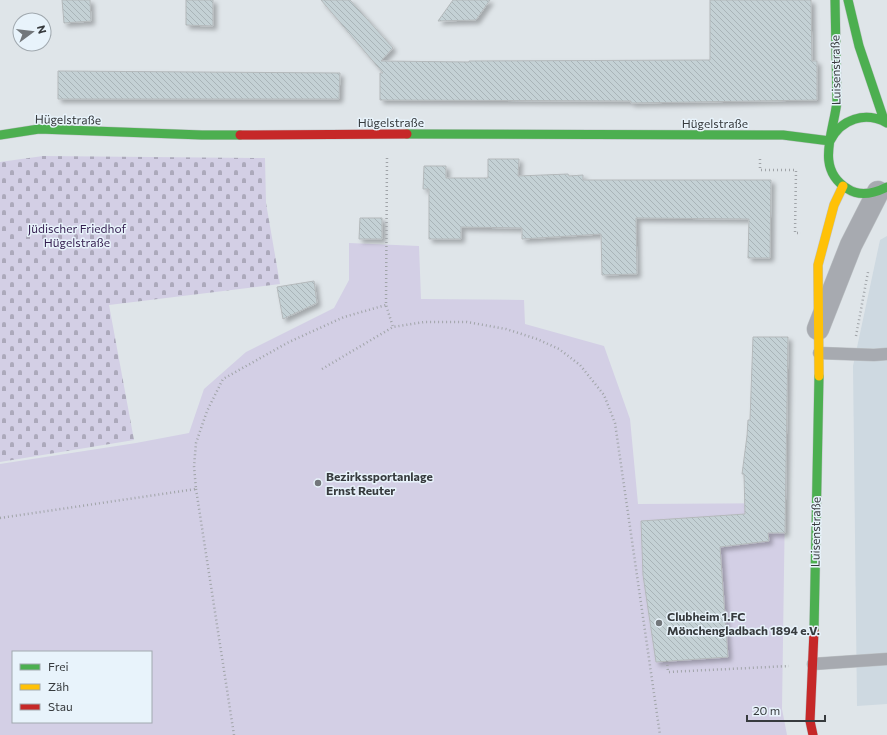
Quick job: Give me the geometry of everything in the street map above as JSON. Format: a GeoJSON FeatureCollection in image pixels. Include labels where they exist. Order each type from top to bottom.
{"type":"FeatureCollection","features":[{"type":"Feature","properties":{"kind":"street","name":"Luisenstraße"},"geometry":{"type":"LineString","coordinates":[[813,735],[810,721],[813,664],[819,353],[818,266],[825,234],[834,205],[843,186],[834,177],[828,166],[827,154],[838,103],[834,22],[835,0]]}},
{"type":"Feature","properties":{"kind":"street","name":"Luisenstraße"},"geometry":{"type":"LineString","coordinates":[[848,0],[852,22],[863,62],[885,122]]}},
{"type":"Feature","properties":{"kind":"street"},"geometry":{"type":"LineString","coordinates":[[830,141],[837,130],[846,122],[859,117],[872,116],[885,122]]}},
{"type":"Feature","properties":{"kind":"street","name":"Hügelstraße"},"geometry":{"type":"LineString","coordinates":[[0,135],[39,129],[202,135],[783,135],[830,141]]}},
{"type":"Feature","properties":{"kind":"street"},"geometry":{"type":"LineString","coordinates":[[843,186],[854,192],[866,194],[883,190]]}},
{"type":"Feature","properties":{"kind":"street","name":"Luisenstraße"},"geometry":{"type":"LineString","coordinates":[[818,330],[851,245],[883,190]]}},
{"type":"Feature","properties":{"kind":"lane"},"geometry":{"type":"LineString","coordinates":[[819,353],[887,354]]}},
{"type":"Feature","properties":{"kind":"lane"},"geometry":{"type":"LineString","coordinates":[[813,664],[887,659]]}},
{"type":"Feature","properties":{"kind":"path"},"geometry":{"type":"LineString","coordinates":[[387,134],[386,305],[393,327]]}},
{"type":"Feature","properties":{"kind":"path"},"geometry":{"type":"LineString","coordinates":[[853,354],[870,265]]}},
{"type":"Feature","properties":{"kind":"path"},"geometry":{"type":"LineString","coordinates":[[234,735],[196,489],[194,466],[196,443],[207,411],[223,379],[289,342],[344,317],[386,305]]}},
{"type":"Feature","properties":{"kind":"path"},"geometry":{"type":"LineString","coordinates":[[322,369],[393,327],[424,322],[467,322],[512,331],[537,339],[559,349],[580,365],[604,395],[615,423],[660,735]]}},
{"type":"Feature","properties":{"kind":"path"},"geometry":{"type":"LineString","coordinates":[[0,518],[196,489]]}},
{"type":"Feature","properties":{"kind":"path"},"geometry":{"type":"LineString","coordinates":[[667,661],[668,672],[779,668]]}},
{"type":"Feature","properties":{"kind":"shaded area"},"geometry":{"type":"Polygon","coordinates":[[[887,236],[887,704],[857,706],[853,366],[880,240],[887,236]]]}},
{"type":"Feature","properties":{"kind":"green space","name":"Jüdischer Friedhof Hügelstraße"},"geometry":{"type":"Polygon","coordinates":[[[43,156],[265,158],[266,203],[280,284],[109,305],[134,440],[0,462],[0,162],[43,156]]]}},
{"type":"Feature","properties":{"kind":"green space","name":"Bezirkssportanlage Ernst Reuter"},"geometry":{"type":"Polygon","coordinates":[[[349,243],[419,246],[421,299],[524,300],[525,324],[604,346],[630,419],[638,504],[785,503],[782,709],[787,735],[0,735],[0,464],[136,443],[189,433],[204,389],[246,352],[334,308],[349,280],[349,243]]]}},
{"type":"Feature","properties":{"kind":"building"},"geometry":{"type":"Polygon","coordinates":[[[62,0],[90,0],[91,21],[64,23],[62,0]]]}},
{"type":"Feature","properties":{"kind":"building"},"geometry":{"type":"Polygon","coordinates":[[[186,0],[213,0],[213,26],[186,25],[186,0]]]}},
{"type":"Feature","properties":{"kind":"building"},"geometry":{"type":"Polygon","coordinates":[[[321,0],[350,0],[393,48],[381,61],[469,62],[710,60],[710,0],[811,0],[812,61],[817,61],[817,100],[631,103],[631,101],[380,100],[380,73],[383,73],[321,0]]]}},
{"type":"Feature","properties":{"kind":"building"},"geometry":{"type":"Polygon","coordinates":[[[453,0],[490,0],[476,20],[438,21],[453,0]]]}},
{"type":"Feature","properties":{"kind":"building"},"geometry":{"type":"Polygon","coordinates":[[[58,71],[340,73],[339,99],[58,99],[58,71]]]}},
{"type":"Feature","properties":{"kind":"building"},"geometry":{"type":"Polygon","coordinates":[[[488,159],[519,159],[518,176],[568,174],[569,176],[583,175],[583,180],[771,180],[770,258],[748,258],[749,219],[636,218],[637,274],[602,275],[601,234],[522,239],[522,228],[461,227],[461,239],[429,239],[429,189],[423,189],[424,166],[446,166],[446,178],[488,178],[488,159]]]}},
{"type":"Feature","properties":{"kind":"building"},"geometry":{"type":"Polygon","coordinates":[[[360,218],[382,218],[382,239],[359,239],[360,218]]]}},
{"type":"Feature","properties":{"kind":"building"},"geometry":{"type":"Polygon","coordinates":[[[314,281],[317,303],[283,319],[277,287],[314,281]]]}},
{"type":"Feature","properties":{"kind":"building"},"geometry":{"type":"Polygon","coordinates":[[[753,337],[788,337],[785,533],[768,533],[769,541],[720,547],[728,657],[656,662],[643,575],[641,521],[745,514],[744,474],[742,474],[748,420],[750,420],[753,337]]]}},
{"type":"Feature","properties":{"kind":"traffic: fast"},"geometry":{"type":"LineString","coordinates":[[835,0],[837,101],[830,137],[829,161],[832,171],[838,181],[848,189],[857,193],[868,193],[887,187]]}},
{"type":"Feature","properties":{"kind":"traffic: fast"},"geometry":{"type":"LineString","coordinates":[[848,0],[859,46],[884,120]]}},
{"type":"Feature","properties":{"kind":"traffic: fast"},"geometry":{"type":"LineString","coordinates":[[830,141],[840,127],[854,119],[879,119],[887,123]]}},
{"type":"Feature","properties":{"kind":"traffic: fast"},"geometry":{"type":"LineString","coordinates":[[0,135],[39,129],[240,135]]}},
{"type":"Feature","properties":{"kind":"traffic: fast"},"geometry":{"type":"LineString","coordinates":[[407,134],[783,135],[830,141]]}},
{"type":"Feature","properties":{"kind":"traffic: fast"},"geometry":{"type":"LineString","coordinates":[[814,631],[819,376]]}},
{"type":"Feature","properties":{"kind":"traffic: slow"},"geometry":{"type":"LineString","coordinates":[[819,376],[818,265],[834,205],[843,186]]}},
{"type":"Feature","properties":{"kind":"traffic: jam"},"geometry":{"type":"LineString","coordinates":[[240,135],[407,134]]}},
{"type":"Feature","properties":{"kind":"traffic: jam"},"geometry":{"type":"LineString","coordinates":[[813,735],[810,721],[814,631]]}},
{"type":"Feature","properties":{"kind":"place","name":"Bezirkssportanlage Ernst Reuter"},"geometry":{"type":"Point","coordinates":[318,483]}},
{"type":"Feature","properties":{"kind":"place","name":"Clubheim 1.FC Mönchengladbach 1894 e.V."},"geometry":{"type":"Point","coordinates":[659,623]}}]}
